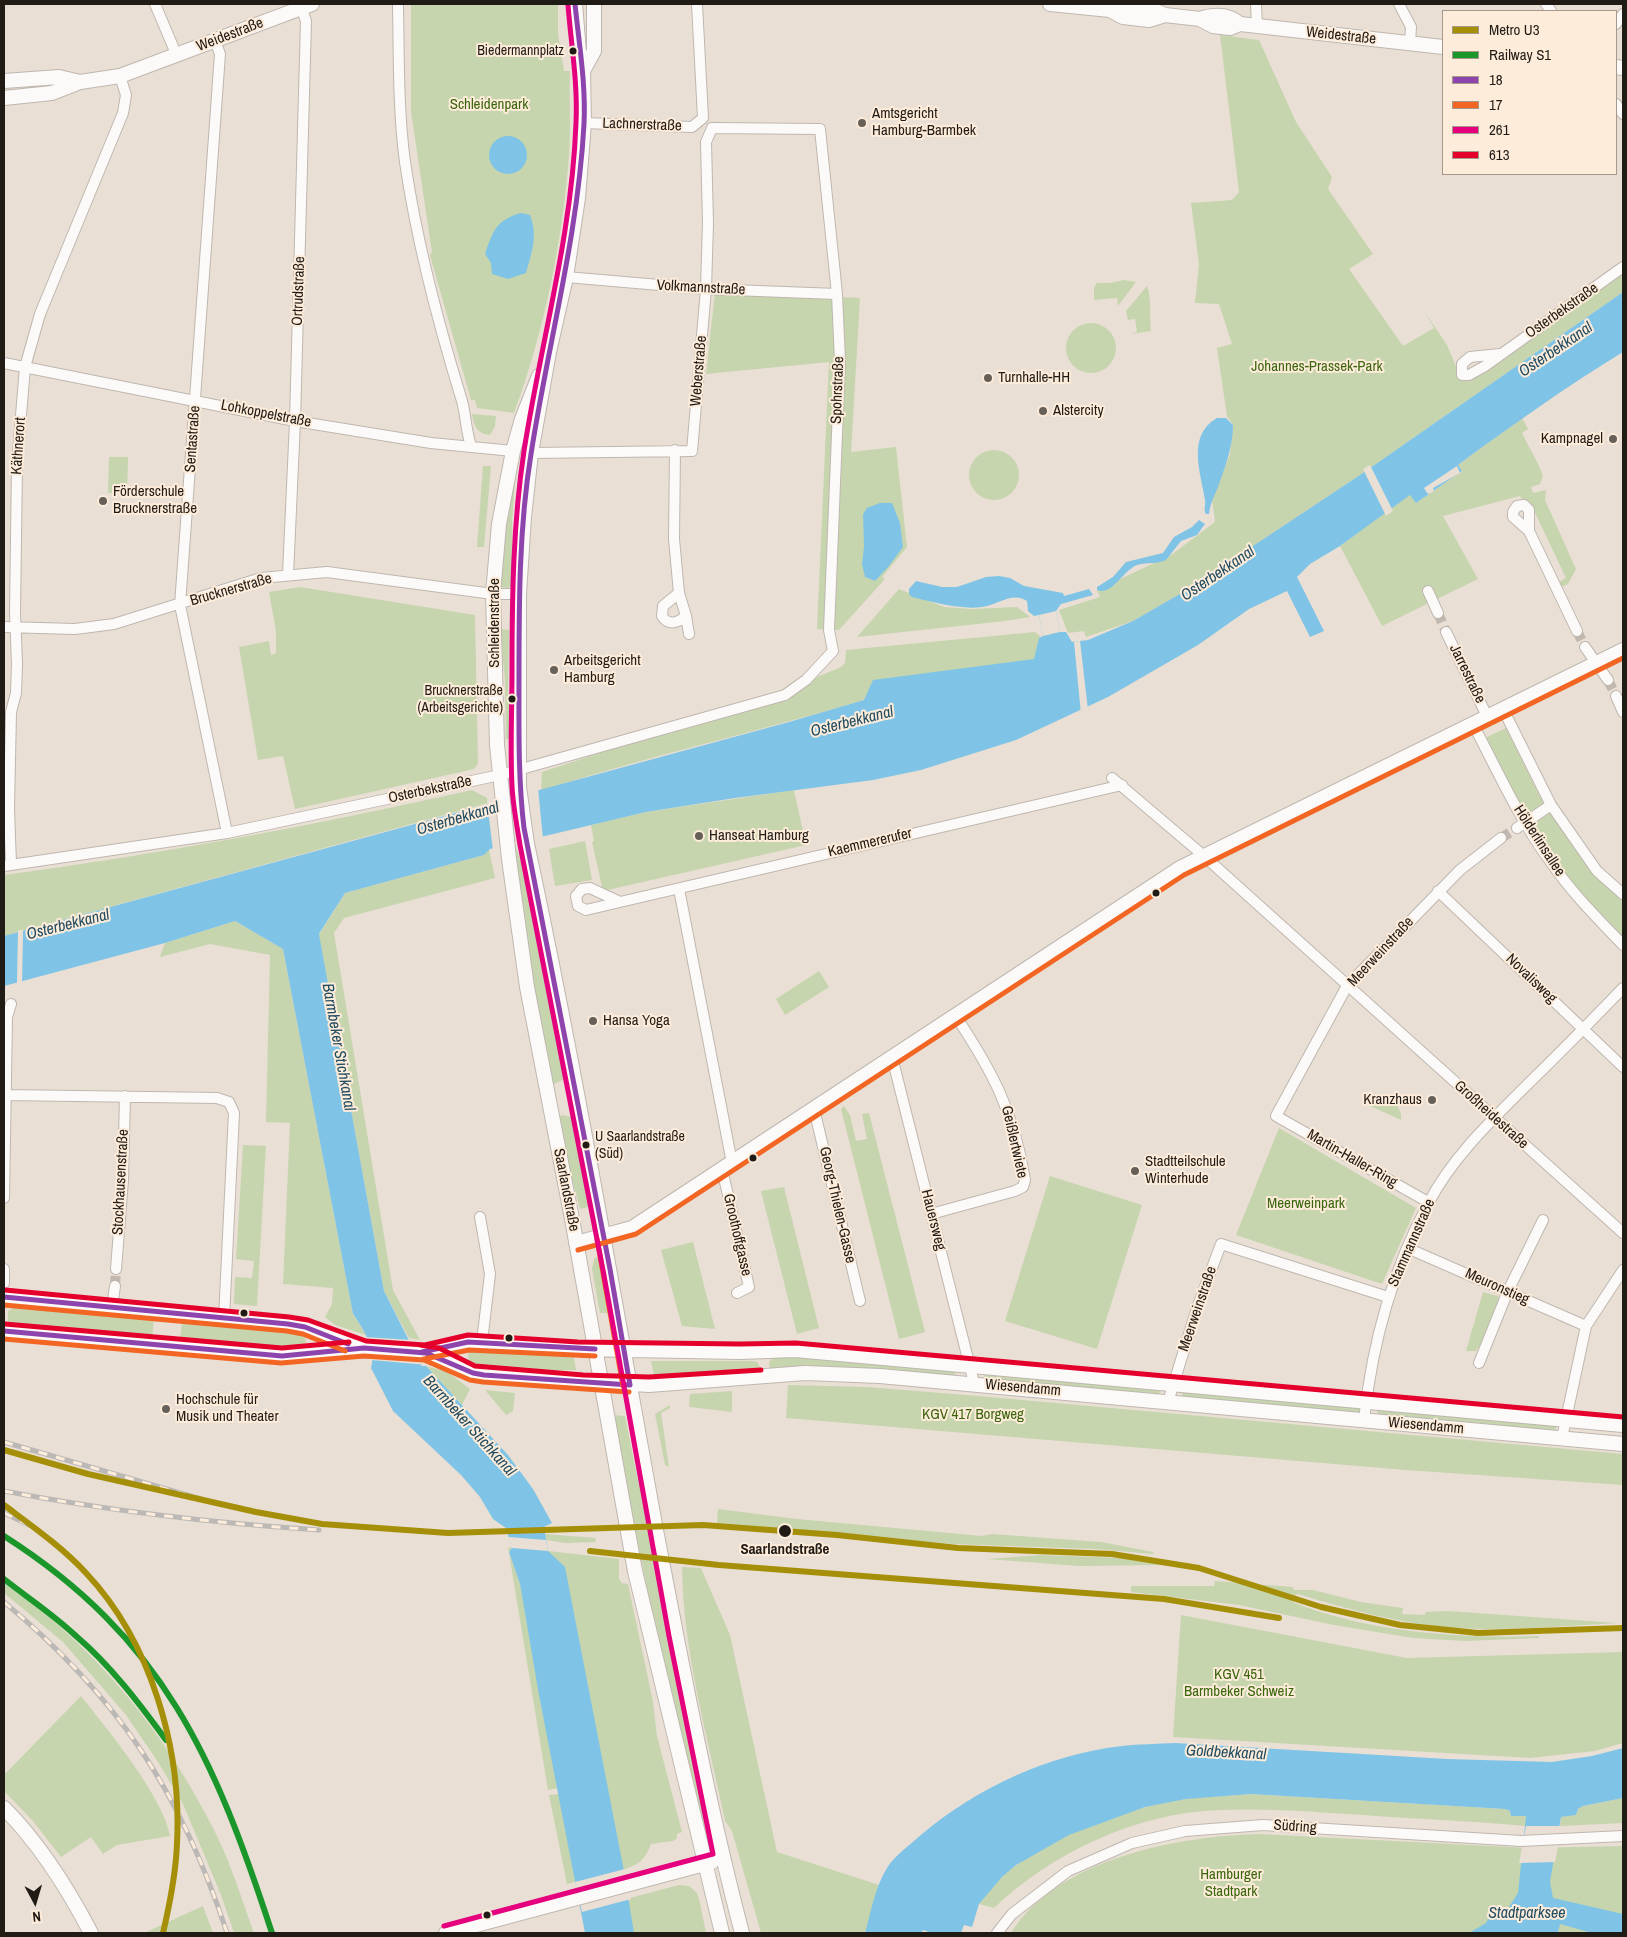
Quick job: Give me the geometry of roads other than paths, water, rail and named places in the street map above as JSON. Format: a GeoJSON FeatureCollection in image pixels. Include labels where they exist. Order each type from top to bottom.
{"type":"FeatureCollection","features":[{"type":"Feature","properties":{"kind":"street","name":"Weidestraße"},"geometry":{"type":"LineString","coordinates":[[155,4],[177,56]]}},
{"type":"Feature","properties":{"kind":"street"},"geometry":{"type":"LineString","coordinates":[[398,4],[398,77],[405,162],[420,247],[439,327],[465,413],[467,434],[471,446],[531,453],[674,450],[674,539],[679,593],[689,634]]}},
{"type":"Feature","properties":{"kind":"street"},"geometry":{"type":"LineString","coordinates":[[531,453],[549,352],[566,277],[578,198],[584,123],[583,70],[579,52],[575,4]]}},
{"type":"Feature","properties":{"kind":"street"},"geometry":{"type":"LineString","coordinates":[[583,70],[594,51],[594,4]]}},
{"type":"Feature","properties":{"kind":"street","name":"Lachnerstraße"},"geometry":{"type":"LineString","coordinates":[[584,123],[692,126],[699,123],[703,118],[697,4]]}},
{"type":"Feature","properties":{"kind":"street","name":"Weidestraße"},"geometry":{"type":"LineString","coordinates":[[1050,4],[1110,10],[1122,16],[1149,20],[1165,15],[1200,19],[1213,26],[1230,28],[1240,24],[1442,47]]}},
{"type":"Feature","properties":{"kind":"street"},"geometry":{"type":"LineString","coordinates":[[1256,4],[1257,27]]}},
{"type":"Feature","properties":{"kind":"street"},"geometry":{"type":"LineString","coordinates":[[1400,4],[1411,27],[1410,43]]}},
{"type":"Feature","properties":{"kind":"street","name":"Weidestraße"},"geometry":{"type":"LineString","coordinates":[[4,98],[52,94],[80,82],[120,76],[306,6]]}},
{"type":"Feature","properties":{"kind":"street","name":"Ortrudstraße"},"geometry":{"type":"LineString","coordinates":[[288,575],[295,420],[306,6]]}},
{"type":"Feature","properties":{"kind":"street","name":"Sentastraße"},"geometry":{"type":"LineString","coordinates":[[215,41],[220,54],[180,605],[227,833]]}},
{"type":"Feature","properties":{"kind":"street","name":"Käthnerort"},"geometry":{"type":"LineString","coordinates":[[7,865],[11,712],[16,693],[17,464],[25,367],[40,314],[123,114],[126,95],[120,76]]}},
{"type":"Feature","properties":{"kind":"street","name":"Weidestraße"},"geometry":{"type":"LineString","coordinates":[[4,81],[59,77],[80,82]]}},
{"type":"Feature","properties":{"kind":"street","name":"Spohrstraße"},"geometry":{"type":"LineString","coordinates":[[710,131],[712,128],[820,129],[837,294],[840,361],[829,630],[833,650]]}},
{"type":"Feature","properties":{"kind":"street","name":"Weberstraße"},"geometry":{"type":"LineString","coordinates":[[674,450],[692,451],[706,290],[708,223],[706,142],[710,131]]}},
{"type":"Feature","properties":{"kind":"street","name":"Osterbekstraße"},"geometry":{"type":"LineString","coordinates":[[1500,354],[1623,267]]}},
{"type":"Feature","properties":{"kind":"street","name":"Volkmannstraße"},"geometry":{"type":"LineString","coordinates":[[566,277],[706,290],[837,294]]}},
{"type":"Feature","properties":{"kind":"street"},"geometry":{"type":"LineString","coordinates":[[513,451],[522,419],[549,352]]}},
{"type":"Feature","properties":{"kind":"street","name":"Lohkoppelstraße"},"geometry":{"type":"LineString","coordinates":[[4,363],[295,420],[430,443],[471,446]]}},
{"type":"Feature","properties":{"kind":"street","name":"Schleidenstraße"},"geometry":{"type":"LineString","coordinates":[[502,796],[497,746],[494,594],[499,524],[513,451]]}},
{"type":"Feature","properties":{"kind":"street","name":"Schleidenstraße"},"geometry":{"type":"LineString","coordinates":[[519,793],[520,594],[524,516],[531,453]]}},
{"type":"Feature","properties":{"kind":"street"},"geometry":{"type":"LineString","coordinates":[[1529,531],[1577,630]]}},
{"type":"Feature","properties":{"kind":"street","name":"Brucknerstraße"},"geometry":{"type":"LineString","coordinates":[[4,628],[75,629],[100,627],[127,622],[261,578],[327,572],[494,594],[520,594]]}},
{"type":"Feature","properties":{"kind":"street"},"geometry":{"type":"LineString","coordinates":[[1428,591],[1438,613]]}},
{"type":"Feature","properties":{"kind":"street"},"geometry":{"type":"LineString","coordinates":[[679,593],[663,606],[662,616],[669,622],[676,623],[686,616]]}},
{"type":"Feature","properties":{"kind":"street","name":"Jarrestraße"},"geometry":{"type":"LineString","coordinates":[[1446,632],[1488,716]]}},
{"type":"Feature","properties":{"kind":"street"},"geometry":{"type":"LineString","coordinates":[[1585,647],[1608,680]]}},
{"type":"Feature","properties":{"kind":"street","name":"Osterbekstraße"},"geometry":{"type":"LineString","coordinates":[[7,865],[227,833],[500,775],[785,695],[806,680],[833,650]]}},
{"type":"Feature","properties":{"kind":"street","name":"Jarrestraße"},"geometry":{"type":"LineString","coordinates":[[576,1244],[604,1238],[632,1228],[1180,868],[1623,650]]}},
{"type":"Feature","properties":{"kind":"street"},"geometry":{"type":"LineString","coordinates":[[1616,696],[1623,712]]}},
{"type":"Feature","properties":{"kind":"street","name":"Hölderlinsallee"},"geometry":{"type":"LineString","coordinates":[[1503,709],[1551,805],[1597,871],[1623,894]]}},
{"type":"Feature","properties":{"kind":"street","name":"Hölderlinsallee"},"geometry":{"type":"LineString","coordinates":[[1473,724],[1521,825],[1581,902],[1623,945]]}},
{"type":"Feature","properties":{"kind":"street","name":"Großheidestraße"},"geometry":{"type":"LineString","coordinates":[[1112,778],[1204,856],[1623,1233]]}},
{"type":"Feature","properties":{"kind":"street","name":"Kaemmererufer"},"geometry":{"type":"LineString","coordinates":[[620,902],[1122,785]]}},
{"type":"Feature","properties":{"kind":"street","name":"Saarlandstraße"},"geometry":{"type":"LineString","coordinates":[[519,793],[527,844],[604,1238],[676,1636],[722,1859],[742,1933]]}},
{"type":"Feature","properties":{"kind":"street","name":"Saarlandstraße"},"geometry":{"type":"LineString","coordinates":[[502,796],[527,988],[576,1244],[635,1571],[722,1933]]}},
{"type":"Feature","properties":{"kind":"street"},"geometry":{"type":"LineString","coordinates":[[1521,825],[1551,805]]}},
{"type":"Feature","properties":{"kind":"street","name":"Meerweinstraße"},"geometry":{"type":"LineString","coordinates":[[1276,1116],[1347,986],[1438,891],[1460,870],[1501,838]]}},
{"type":"Feature","properties":{"kind":"street"},"geometry":{"type":"LineString","coordinates":[[680,889],[727,1166]]}},
{"type":"Feature","properties":{"kind":"street","name":"Novalisweg"},"geometry":{"type":"LineString","coordinates":[[1438,891],[1623,1067]]}},
{"type":"Feature","properties":{"kind":"street","name":"Stammannstraße"},"geometry":{"type":"LineString","coordinates":[[1364,1420],[1388,1297],[1407,1248],[1428,1202],[1454,1165],[1494,1118],[1623,988]]}},
{"type":"Feature","properties":{"kind":"street"},"geometry":{"type":"LineString","coordinates":[[4,1198],[7,1017],[11,1004]]}},
{"type":"Feature","properties":{"kind":"street","name":"Geißlertwiete"},"geometry":{"type":"LineString","coordinates":[[931,1214],[1019,1190],[1025,1180],[1014,1131],[1003,1097],[988,1066],[956,1015]]}},
{"type":"Feature","properties":{"kind":"street","name":"Hauersweg"},"geometry":{"type":"LineString","coordinates":[[892,1057],[974,1383]]}},
{"type":"Feature","properties":{"kind":"street"},"geometry":{"type":"LineString","coordinates":[[6,1095],[217,1098],[225,1100],[232,1105],[230,1224],[224,1318]]}},
{"type":"Feature","properties":{"kind":"street","name":"Stockhausenstraße"},"geometry":{"type":"LineString","coordinates":[[116,1269],[123,1180],[124,1096]]}},
{"type":"Feature","properties":{"kind":"street","name":"Georg-Thielen-Gasse"},"geometry":{"type":"LineString","coordinates":[[814,1109],[860,1301]]}},
{"type":"Feature","properties":{"kind":"street","name":"Martin-Haller-Ring"},"geometry":{"type":"LineString","coordinates":[[1276,1116],[1428,1202]]}},
{"type":"Feature","properties":{"kind":"street","name":"Groothoffgasse"},"geometry":{"type":"LineString","coordinates":[[727,1166],[749,1287],[737,1293]]}},
{"type":"Feature","properties":{"kind":"street"},"geometry":{"type":"LineString","coordinates":[[480,1217],[490,1274],[482,1342]]}},
{"type":"Feature","properties":{"kind":"street"},"geometry":{"type":"LineString","coordinates":[[1479,1363],[1508,1291],[1543,1220]]}},
{"type":"Feature","properties":{"kind":"street","name":"Meerweinstraße"},"geometry":{"type":"LineString","coordinates":[[1168,1402],[1197,1308],[1221,1244],[1388,1297]]}},
{"type":"Feature","properties":{"kind":"street","name":"Meuronstieg"},"geometry":{"type":"LineString","coordinates":[[1407,1248],[1586,1326]]}},
{"type":"Feature","properties":{"kind":"street"},"geometry":{"type":"LineString","coordinates":[[4,1270],[4,1283]]}},
{"type":"Feature","properties":{"kind":"street"},"geometry":{"type":"LineString","coordinates":[[1562,1438],[1586,1326],[1623,1270]]}},
{"type":"Feature","properties":{"kind":"street"},"geometry":{"type":"LineString","coordinates":[[112,1307],[114,1286]]}},
{"type":"Feature","properties":{"kind":"street","name":"Wiesendamm"},"geometry":{"type":"LineString","coordinates":[[4,1297],[299,1326],[364,1348]]}},
{"type":"Feature","properties":{"kind":"street","name":"Wiesendamm"},"geometry":{"type":"LineString","coordinates":[[4,1331],[282,1356],[364,1348],[426,1353],[473,1373],[484,1375],[630,1385],[679,1384],[805,1373],[880,1376],[974,1383],[1623,1444]]}},
{"type":"Feature","properties":{"kind":"street","name":"Wiesendamm"},"geometry":{"type":"LineString","coordinates":[[426,1353],[461,1342],[624,1350],[740,1352],[795,1350],[1623,1425]]}},
{"type":"Feature","properties":{"kind":"street"},"geometry":{"type":"LineString","coordinates":[[5,1815],[58,1875],[91,1933]]}},
{"type":"Feature","properties":{"kind":"street","name":"Südring"},"geometry":{"type":"LineString","coordinates":[[997,1933],[1012,1914],[1068,1871],[1107,1852],[1168,1833],[1222,1826],[1263,1825],[1521,1841],[1623,1836]]}},
{"type":"Feature","properties":{"kind":"street"},"geometry":{"type":"LineString","coordinates":[[446,1933],[722,1859]]}},
{"type":"Feature","properties":{"kind":"water"},"geometry":{"type":"Polygon","coordinates":[[[508,136],[515,137],[521,142],[526,148],[526,162],[521,168],[515,173],[508,174],[501,173],[495,168],[490,162],[489,155],[490,148],[495,142],[501,137],[508,136]]]}},
{"type":"Feature","properties":{"kind":"water"},"geometry":{"type":"Polygon","coordinates":[[[521,213],[530,215],[534,230],[533,244],[526,273],[508,279],[492,274],[491,263],[485,254],[490,239],[501,223],[521,213]]]}},
{"type":"Feature","properties":{"kind":"water"},"geometry":{"type":"Polygon","coordinates":[[[1623,292],[1623,352],[1478,450],[1458,465],[1462,471],[1416,503],[1410,495],[1340,546],[1310,564],[1297,577],[1324,631],[1310,637],[1287,591],[1249,609],[1198,645],[1108,697],[1016,740],[921,770],[873,780],[646,812],[490,849],[484,855],[345,893],[319,934],[384,1291],[422,1366],[426,1366],[508,1455],[533,1489],[552,1523],[544,1527],[548,1551],[565,1567],[623,1866],[634,1933],[585,1933],[539,1695],[520,1584],[509,1552],[512,1548],[506,1528],[493,1519],[480,1497],[461,1475],[393,1411],[371,1368],[371,1347],[353,1314],[283,949],[235,921],[165,943],[4,986],[4,936],[864,700],[873,680],[1034,659],[1039,638],[1043,636],[1039,615],[1034,616],[1028,611],[1027,601],[1016,597],[988,606],[974,608],[947,605],[912,597],[909,594],[909,589],[916,581],[942,587],[957,587],[986,577],[999,576],[1010,578],[1024,586],[1063,593],[1064,596],[1089,589],[1093,595],[1061,604],[1056,611],[1060,632],[1066,632],[1072,642],[1088,640],[1133,621],[1185,591],[1360,475],[1623,292]]]}},
{"type":"Feature","properties":{"kind":"water"},"geometry":{"type":"Polygon","coordinates":[[[1217,418],[1226,418],[1233,425],[1233,433],[1226,464],[1209,514],[1206,514],[1199,467],[1199,445],[1201,435],[1207,426],[1217,418]]]}},
{"type":"Feature","properties":{"kind":"water"},"geometry":{"type":"Polygon","coordinates":[[[880,503],[892,503],[900,523],[903,547],[875,581],[865,577],[862,564],[864,547],[863,514],[867,508],[880,503]]]}},
{"type":"Feature","properties":{"kind":"water"},"geometry":{"type":"Polygon","coordinates":[[[1199,520],[1205,524],[1197,535],[1181,541],[1166,560],[1135,566],[1107,590],[1097,590],[1097,587],[1113,577],[1126,562],[1163,553],[1174,537],[1192,527],[1199,520]]]}},
{"type":"Feature","properties":{"kind":"water"},"geometry":{"type":"Polygon","coordinates":[[[1175,1743],[1447,1759],[1552,1762],[1592,1756],[1623,1748],[1623,1798],[1583,1806],[1578,1809],[1576,1815],[1561,1817],[1550,1882],[1553,1898],[1623,1914],[1623,1933],[1592,1933],[1560,1924],[1558,1932],[1469,1933],[1486,1923],[1488,1919],[1507,1910],[1518,1893],[1526,1816],[1511,1816],[1510,1811],[1505,1809],[1251,1794],[1186,1799],[1145,1807],[1069,1835],[1016,1865],[1002,1877],[979,1904],[972,1927],[964,1925],[961,1933],[932,1933],[923,1930],[921,1933],[865,1933],[876,1891],[890,1863],[898,1854],[943,1817],[966,1802],[1015,1776],[1041,1765],[1068,1757],[1122,1746],[1175,1743]]]}},
{"type":"Feature","properties":{"kind":"tunnel"},"geometry":{"type":"LineString","coordinates":[[1438,613],[1446,632]]}},
{"type":"Feature","properties":{"kind":"tunnel"},"geometry":{"type":"LineString","coordinates":[[1577,631],[1585,647]]}},
{"type":"Feature","properties":{"kind":"tunnel"},"geometry":{"type":"LineString","coordinates":[[1608,680],[1616,696]]}},
{"type":"Feature","properties":{"kind":"tunnel"},"geometry":{"type":"LineString","coordinates":[[1501,838],[1517,828]]}},
{"type":"Feature","properties":{"kind":"tunnel"},"geometry":{"type":"LineString","coordinates":[[115,1286],[116,1269]]}},
{"type":"Feature","properties":{"kind":"railway"},"geometry":{"type":"LineString","coordinates":[[4,1442],[208,1501]]}},
{"type":"Feature","properties":{"kind":"railway"},"geometry":{"type":"LineString","coordinates":[[4,1491],[83,1505],[161,1515],[319,1530]]}},
{"type":"Feature","properties":{"kind":"railway"},"geometry":{"type":"LineString","coordinates":[[4,1513],[29,1525]]}},
{"type":"Feature","properties":{"kind":"railway"},"geometry":{"type":"LineString","coordinates":[[4,1602],[80,1674],[113,1711],[141,1750],[166,1791],[189,1835],[209,1882],[227,1933]]}},
{"type":"Feature","properties":{"kind":"metro line","name":"U3"},"geometry":{"type":"LineString","coordinates":[[4,1450],[88,1474],[256,1512],[322,1524],[448,1533],[703,1525],[837,1535],[958,1548],[1112,1554],[1199,1568],[1321,1607],[1400,1625],[1478,1633],[1623,1628]]}},
{"type":"Feature","properties":{"kind":"metro line","name":"U3"},"geometry":{"type":"LineString","coordinates":[[4,1505],[67,1554],[86,1573],[109,1601],[128,1631],[145,1664],[168,1734],[177,1807],[175,1866],[163,1933]]}},
{"type":"Feature","properties":{"kind":"metro line","name":"U3"},"geometry":{"type":"LineString","coordinates":[[590,1551],[719,1565],[1164,1599],[1279,1618]]}},
{"type":"Feature","properties":{"kind":"rail line","name":"S1"},"geometry":{"type":"LineString","coordinates":[[4,1536],[59,1575],[105,1617],[144,1661],[177,1708],[204,1758],[229,1812],[272,1933]]}},
{"type":"Feature","properties":{"kind":"rail line","name":"S1"},"geometry":{"type":"LineString","coordinates":[[4,1579],[59,1621],[89,1648],[113,1672],[166,1740]]}},
{"type":"Feature","properties":{"kind":"place","name":"Biedermannplatz"},"geometry":{"type":"Point","coordinates":[573,51]}},
{"type":"Feature","properties":{"kind":"place","name":"Amtsgericht Hamburg-Barmbek"},"geometry":{"type":"Point","coordinates":[862,123]}},
{"type":"Feature","properties":{"kind":"place","name":"Turnhalle-HH"},"geometry":{"type":"Point","coordinates":[988,378]}},
{"type":"Feature","properties":{"kind":"place","name":"Alstercity"},"geometry":{"type":"Point","coordinates":[1043,411]}},
{"type":"Feature","properties":{"kind":"place","name":"Kampnagel"},"geometry":{"type":"Point","coordinates":[1613,439]}},
{"type":"Feature","properties":{"kind":"place","name":"Förderschule Brucknerstraße"},"geometry":{"type":"Point","coordinates":[103,501]}},
{"type":"Feature","properties":{"kind":"place","name":"Arbeitsgericht Hamburg"},"geometry":{"type":"Point","coordinates":[554,670]}},
{"type":"Feature","properties":{"kind":"place","name":"Brucknerstraße (Arbeitsgerichte)"},"geometry":{"type":"Point","coordinates":[512,699]}},
{"type":"Feature","properties":{"kind":"place","name":"Hanseat Hamburg"},"geometry":{"type":"Point","coordinates":[699,836]}},
{"type":"Feature","properties":{"kind":"place","name":"Hansa Yoga"},"geometry":{"type":"Point","coordinates":[593,1021]}},
{"type":"Feature","properties":{"kind":"place","name":"Kranzhaus"},"geometry":{"type":"Point","coordinates":[1432,1100]}},
{"type":"Feature","properties":{"kind":"place","name":"U Saarlandstraße (Süd)"},"geometry":{"type":"Point","coordinates":[586,1145]}},
{"type":"Feature","properties":{"kind":"place","name":"Stadtteilschule Winterhude"},"geometry":{"type":"Point","coordinates":[1135,1171]}},
{"type":"Feature","properties":{"kind":"place","name":"Hochschule für Musik und Theater"},"geometry":{"type":"Point","coordinates":[166,1409]}},
{"type":"Feature","properties":{"kind":"place","name":"Saarlandstraße"},"geometry":{"type":"Point","coordinates":[785,1531]}},
{"type":"Feature","properties":{"kind":"park label","name":"Schleidenpark"},"geometry":{"type":"Point","coordinates":[489,105]}},
{"type":"Feature","properties":{"kind":"park label","name":"Johannes-Prassek-Park"},"geometry":{"type":"Point","coordinates":[1317,367]}},
{"type":"Feature","properties":{"kind":"park label","name":"Meerweinpark"},"geometry":{"type":"Point","coordinates":[1306,1204]}},
{"type":"Feature","properties":{"kind":"park label","name":"KGV 417 Borgweg"},"geometry":{"type":"Point","coordinates":[973,1415]}},
{"type":"Feature","properties":{"kind":"park label","name":"KGV 451 Barmbeker Schweiz"},"geometry":{"type":"Point","coordinates":[1239,1684]}},
{"type":"Feature","properties":{"kind":"park label","name":"Hamburger Stadtpark"},"geometry":{"type":"Point","coordinates":[1231,1884]}},
{"type":"Feature","properties":{"kind":"water label","name":"Osterbekkanal"},"geometry":{"type":"Point","coordinates":[1556,350]}},
{"type":"Feature","properties":{"kind":"water label","name":"Osterbekkanal"},"geometry":{"type":"Point","coordinates":[1218,574]}},
{"type":"Feature","properties":{"kind":"water label","name":"Osterbekkanal"},"geometry":{"type":"Point","coordinates":[852,722]}},
{"type":"Feature","properties":{"kind":"water label","name":"Osterbekkanal"},"geometry":{"type":"Point","coordinates":[458,819]}},
{"type":"Feature","properties":{"kind":"water label","name":"Osterbekkanal"},"geometry":{"type":"Point","coordinates":[68,925]}},
{"type":"Feature","properties":{"kind":"water label","name":"Barmbeker Stichkanal"},"geometry":{"type":"Point","coordinates":[338,1047]}},
{"type":"Feature","properties":{"kind":"water label","name":"Barmbeker Stichkanal"},"geometry":{"type":"Point","coordinates":[469,1426]}},
{"type":"Feature","properties":{"kind":"water label","name":"Goldbekkanal"},"geometry":{"type":"Point","coordinates":[1226,1753]}},
{"type":"Feature","properties":{"kind":"water label","name":"Stadtparksee"},"geometry":{"type":"Point","coordinates":[1527,1914]}}]}
